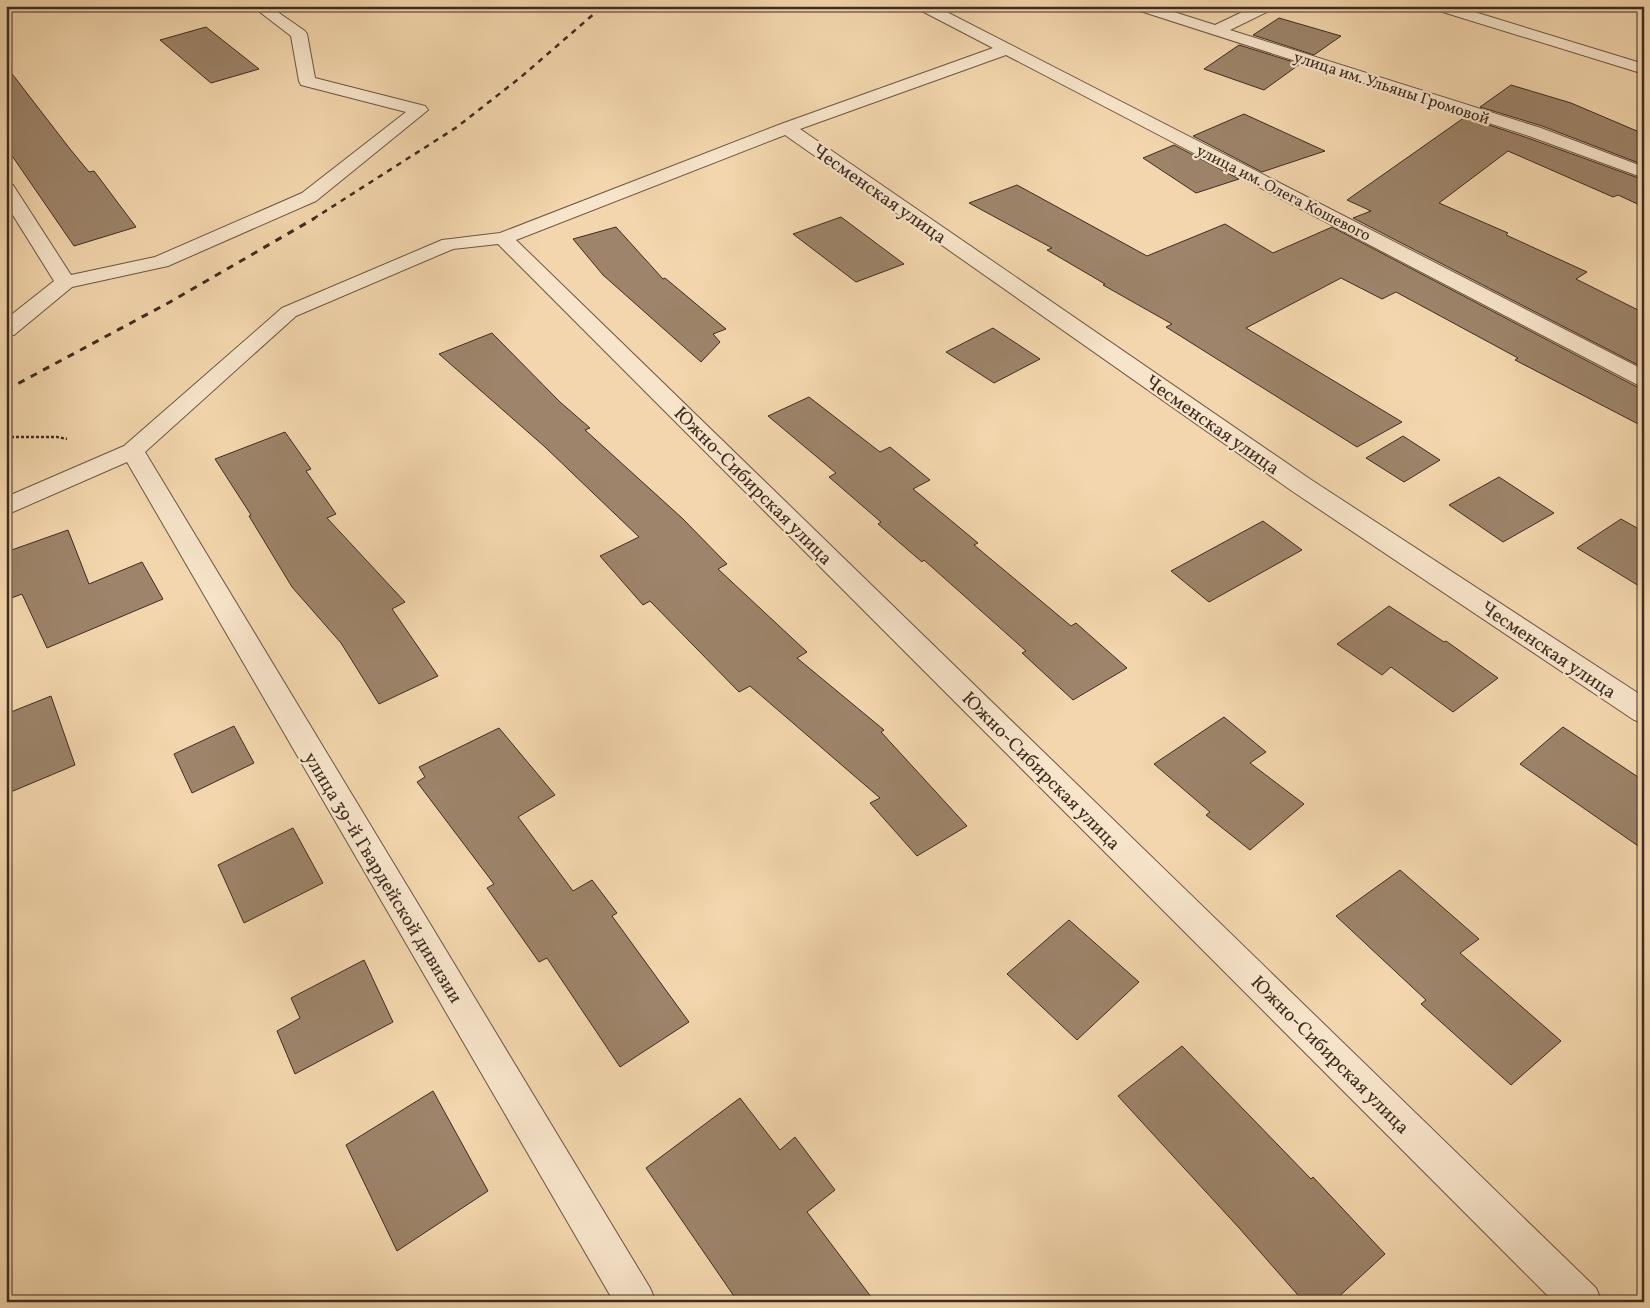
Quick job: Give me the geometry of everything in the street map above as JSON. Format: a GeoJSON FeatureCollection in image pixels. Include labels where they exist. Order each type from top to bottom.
{"type":"FeatureCollection","features":[{"type":"Feature","properties":{"kind":"street"},"geometry":{"type":"LineString","coordinates":[[6,330],[65,282],[161,262],[309,197],[419,110],[307,81],[299,34],[259,6]]}},
{"type":"Feature","properties":{"kind":"street","name":"улица им. Олега Кошевого"},"geometry":{"type":"LineString","coordinates":[[923,6],[1644,379]]}},
{"type":"Feature","properties":{"kind":"street","name":"улица им. Ульяны Громовой"},"geometry":{"type":"LineString","coordinates":[[1138,6],[1535,132],[1644,173]]}},
{"type":"Feature","properties":{"kind":"street"},"geometry":{"type":"LineString","coordinates":[[1215,31],[1268,6]]}},
{"type":"Feature","properties":{"kind":"street"},"geometry":{"type":"LineString","coordinates":[[1438,6],[1644,69]]}},
{"type":"Feature","properties":{"kind":"street"},"geometry":{"type":"LineString","coordinates":[[6,507],[132,452],[289,312],[449,244],[503,238],[787,128],[1007,49]]}},
{"type":"Feature","properties":{"kind":"street","name":"Чесменская улица"},"geometry":{"type":"LineString","coordinates":[[787,128],[1300,484],[1644,712]]}},
{"type":"Feature","properties":{"kind":"street"},"geometry":{"type":"LineString","coordinates":[[6,189],[65,282]]}},
{"type":"Feature","properties":{"kind":"street","name":"Южно-Сибирская улица"},"geometry":{"type":"LineString","coordinates":[[503,238],[1582,1302]]}},
{"type":"Feature","properties":{"kind":"street","name":"улица 39-й Гвардейской дивизии"},"geometry":{"type":"LineString","coordinates":[[132,452],[636,1302]]}},
{"type":"Feature","properties":{"kind":"building"},"geometry":{"type":"Polygon","coordinates":[[[1279,18],[1341,36],[1314,55],[1253,35],[1279,18]]]}},
{"type":"Feature","properties":{"kind":"building"},"geometry":{"type":"Polygon","coordinates":[[[206,27],[259,69],[211,83],[160,40],[206,27]]]}},
{"type":"Feature","properties":{"kind":"building"},"geometry":{"type":"Polygon","coordinates":[[[1239,45],[1300,64],[1264,90],[1204,69],[1239,45]]]}},
{"type":"Feature","properties":{"kind":"building"},"geometry":{"type":"Polygon","coordinates":[[[6,66],[89,172],[94,171],[136,227],[74,246],[6,147],[6,66]]]}},
{"type":"Feature","properties":{"kind":"building"},"geometry":{"type":"Polygon","coordinates":[[[1511,85],[1571,103],[1644,134],[1644,165],[1542,126],[1480,107],[1511,85]]]}},
{"type":"Feature","properties":{"kind":"building"},"geometry":{"type":"Polygon","coordinates":[[[1244,114],[1325,151],[1262,172],[1193,136],[1244,114]]]}},
{"type":"Feature","properties":{"kind":"building"},"geometry":{"type":"Polygon","coordinates":[[[1465,117],[1644,180],[1644,207],[1618,195],[1613,197],[1508,151],[1439,203],[1508,233],[1506,235],[1587,272],[1576,279],[1644,313],[1644,368],[1353,218],[1371,211],[1347,200],[1465,117]]]}},
{"type":"Feature","properties":{"kind":"building"},"geometry":{"type":"Polygon","coordinates":[[[1174,145],[1239,179],[1196,193],[1143,158],[1174,145]]]}},
{"type":"Feature","properties":{"kind":"building"},"geometry":{"type":"Polygon","coordinates":[[[1017,185],[1147,256],[1225,224],[1273,253],[1332,227],[1635,386],[1644,388],[1644,427],[1515,360],[1518,358],[1396,292],[1382,299],[1341,278],[1246,328],[1402,422],[1357,447],[1166,327],[1172,324],[1103,285],[1105,284],[1047,250],[1052,248],[969,203],[1017,185]]]}},
{"type":"Feature","properties":{"kind":"building"},"geometry":{"type":"Polygon","coordinates":[[[841,217],[904,264],[856,282],[793,234],[841,217]]]}},
{"type":"Feature","properties":{"kind":"building"},"geometry":{"type":"Polygon","coordinates":[[[616,227],[663,279],[665,278],[726,329],[713,334],[720,342],[701,362],[603,275],[573,239],[616,227]]]}},
{"type":"Feature","properties":{"kind":"building"},"geometry":{"type":"Polygon","coordinates":[[[993,328],[1040,359],[994,383],[946,352],[993,328]]]}},
{"type":"Feature","properties":{"kind":"building"},"geometry":{"type":"Polygon","coordinates":[[[492,333],[560,402],[590,428],[585,430],[682,518],[727,564],[718,569],[807,652],[797,658],[884,730],[881,732],[967,826],[917,856],[870,803],[880,798],[750,686],[739,692],[650,601],[643,605],[600,556],[639,537],[545,447],[439,354],[492,333]]]}},
{"type":"Feature","properties":{"kind":"building"},"geometry":{"type":"Polygon","coordinates":[[[809,397],[880,452],[890,447],[930,480],[913,489],[978,543],[974,545],[1071,626],[1076,623],[1127,668],[1073,700],[1022,653],[1026,651],[924,560],[922,562],[878,524],[881,522],[829,477],[836,473],[768,416],[809,397]]]}},
{"type":"Feature","properties":{"kind":"building"},"geometry":{"type":"Polygon","coordinates":[[[285,432],[311,469],[306,471],[336,514],[327,518],[405,602],[392,609],[438,676],[379,704],[341,643],[292,587],[249,516],[251,515],[215,459],[285,432]]]}},
{"type":"Feature","properties":{"kind":"building"},"geometry":{"type":"Polygon","coordinates":[[[1403,436],[1440,460],[1404,482],[1366,458],[1403,436]]]}},
{"type":"Feature","properties":{"kind":"building"},"geometry":{"type":"Polygon","coordinates":[[[1499,477],[1554,513],[1503,542],[1449,505],[1499,477]]]}},
{"type":"Feature","properties":{"kind":"building"},"geometry":{"type":"Polygon","coordinates":[[[1621,519],[1644,532],[1644,589],[1577,548],[1621,519]]]}},
{"type":"Feature","properties":{"kind":"building"},"geometry":{"type":"Polygon","coordinates":[[[1263,521],[1302,550],[1209,602],[1171,571],[1263,521]]]}},
{"type":"Feature","properties":{"kind":"building"},"geometry":{"type":"Polygon","coordinates":[[[68,530],[89,584],[142,562],[163,599],[47,648],[22,594],[6,600],[6,552],[68,530]]]}},
{"type":"Feature","properties":{"kind":"building"},"geometry":{"type":"Polygon","coordinates":[[[1389,606],[1444,642],[1446,641],[1498,678],[1453,712],[1391,667],[1382,675],[1337,644],[1389,606]]]}},
{"type":"Feature","properties":{"kind":"building"},"geometry":{"type":"Polygon","coordinates":[[[51,696],[75,765],[6,794],[6,714],[51,696]]]}},
{"type":"Feature","properties":{"kind":"building"},"geometry":{"type":"Polygon","coordinates":[[[1224,717],[1266,752],[1250,763],[1304,804],[1250,850],[1206,815],[1210,812],[1154,764],[1224,717]]]}},
{"type":"Feature","properties":{"kind":"building"},"geometry":{"type":"Polygon","coordinates":[[[234,726],[254,763],[192,793],[174,754],[234,726]]]}},
{"type":"Feature","properties":{"kind":"building"},"geometry":{"type":"Polygon","coordinates":[[[1563,727],[1644,781],[1644,850],[1520,764],[1563,727]]]}},
{"type":"Feature","properties":{"kind":"building"},"geometry":{"type":"Polygon","coordinates":[[[499,728],[555,795],[518,817],[573,891],[592,880],[617,913],[612,916],[689,1022],[620,1067],[547,958],[539,962],[487,888],[494,884],[417,782],[425,777],[419,767],[499,728]]]}},
{"type":"Feature","properties":{"kind":"building"},"geometry":{"type":"Polygon","coordinates":[[[293,828],[323,883],[244,923],[218,865],[293,828]]]}},
{"type":"Feature","properties":{"kind":"building"},"geometry":{"type":"Polygon","coordinates":[[[1400,870],[1479,939],[1460,953],[1561,1041],[1511,1085],[1421,1004],[1426,1000],[1336,916],[1400,870]]]}},
{"type":"Feature","properties":{"kind":"building"},"geometry":{"type":"Polygon","coordinates":[[[1069,920],[1139,982],[1077,1040],[1007,974],[1069,920]]]}},
{"type":"Feature","properties":{"kind":"building"},"geometry":{"type":"Polygon","coordinates":[[[364,960],[393,1022],[295,1074],[277,1031],[300,1018],[291,998],[364,960]]]}},
{"type":"Feature","properties":{"kind":"building"},"geometry":{"type":"Polygon","coordinates":[[[1182,1046],[1311,1179],[1313,1177],[1385,1254],[1333,1302],[1304,1302],[1118,1096],[1182,1046]]]}},
{"type":"Feature","properties":{"kind":"building"},"geometry":{"type":"Polygon","coordinates":[[[433,1091],[488,1191],[397,1251],[346,1145],[433,1091]]]}},
{"type":"Feature","properties":{"kind":"building"},"geometry":{"type":"Polygon","coordinates":[[[740,1098],[780,1150],[795,1137],[835,1190],[807,1212],[875,1302],[738,1302],[646,1168],[740,1098]]]}},
{"type":"Feature","properties":{"kind":"railway"},"geometry":{"type":"LineString","coordinates":[[313,219],[457,127],[521,77],[603,6]]}},
{"type":"Feature","properties":{"kind":"railway"},"geometry":{"type":"LineString","coordinates":[[6,390],[170,302],[315,218]]}}]}
